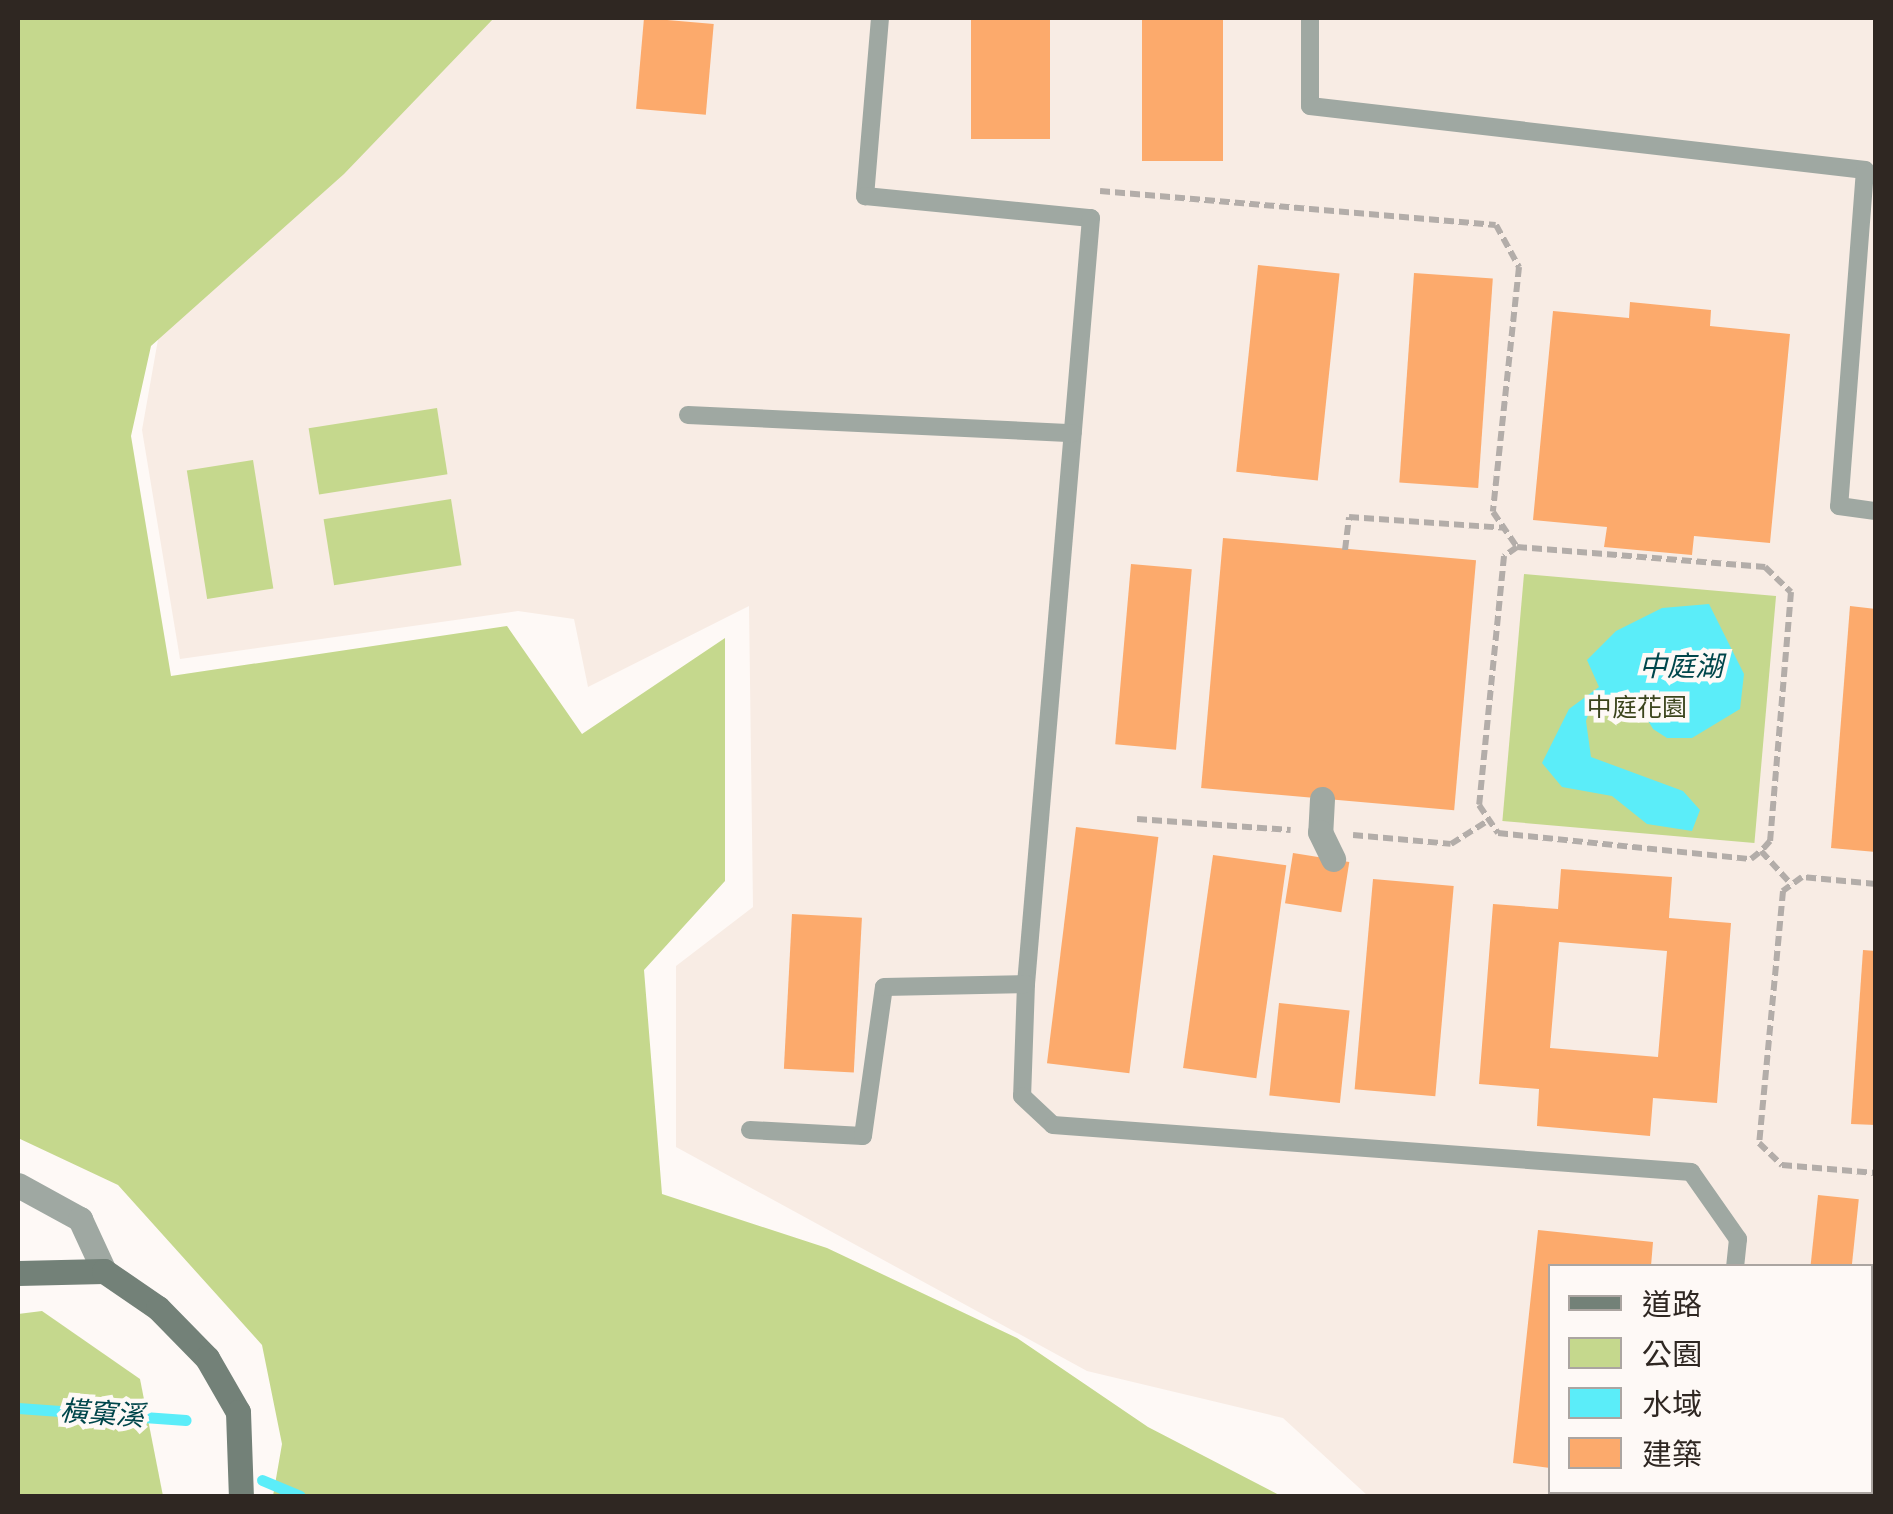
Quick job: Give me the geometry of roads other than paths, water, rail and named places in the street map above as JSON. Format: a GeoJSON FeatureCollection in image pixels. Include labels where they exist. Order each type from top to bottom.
{"type":"FeatureCollection","features":[{"type":"Feature","properties":{"kind":"main road"},"geometry":{"type":"LineString","coordinates":[[18,1273],[104,1271],[158,1308],[207,1358],[238,1412],[241,1496]]}},
{"type":"Feature","properties":{"kind":"street"},"geometry":{"type":"LineString","coordinates":[[1322,800],[1320,832],[1333,859]]}},
{"type":"Feature","properties":{"kind":"street"},"geometry":{"type":"LineString","coordinates":[[18,1185],[80,1219],[104,1271]]}},
{"type":"Feature","properties":{"kind":"lane"},"geometry":{"type":"LineString","coordinates":[[880,18],[865,196],[1091,218],[1026,984],[1022,1096],[1053,1125],[1691,1172],[1738,1238],[1735,1264]]}},
{"type":"Feature","properties":{"kind":"lane"},"geometry":{"type":"LineString","coordinates":[[1310,18],[1310,106],[1865,170],[1838,506],[1876,511]]}},
{"type":"Feature","properties":{"kind":"lane"},"geometry":{"type":"LineString","coordinates":[[688,415],[1073,433]]}},
{"type":"Feature","properties":{"kind":"lane"},"geometry":{"type":"LineString","coordinates":[[750,1130],[863,1136],[884,987],[1026,984]]}},
{"type":"Feature","properties":{"kind":"water","name":"中庭湖"},"geometry":{"type":"Polygon","coordinates":[[[1709,604],[1744,674],[1740,709],[1692,738],[1667,738],[1653,729],[1634,697],[1615,707],[1605,699],[1591,705],[1586,721],[1591,757],[1683,791],[1700,810],[1692,831],[1647,824],[1612,796],[1562,787],[1542,763],[1569,709],[1599,687],[1587,660],[1616,631],[1662,608],[1709,604]]]}},
{"type":"Feature","properties":{"kind":"waterway","name":"橫窠溪"},"geometry":{"type":"LineString","coordinates":[[18,1408],[186,1420]]}},
{"type":"Feature","properties":{"kind":"waterway","name":"橫窠溪"},"geometry":{"type":"LineString","coordinates":[[262,1480],[300,1496]]}},
{"type":"Feature","properties":{"kind":"park label","name":"中庭花園"},"geometry":{"type":"Point","coordinates":[1637,708]}}]}
